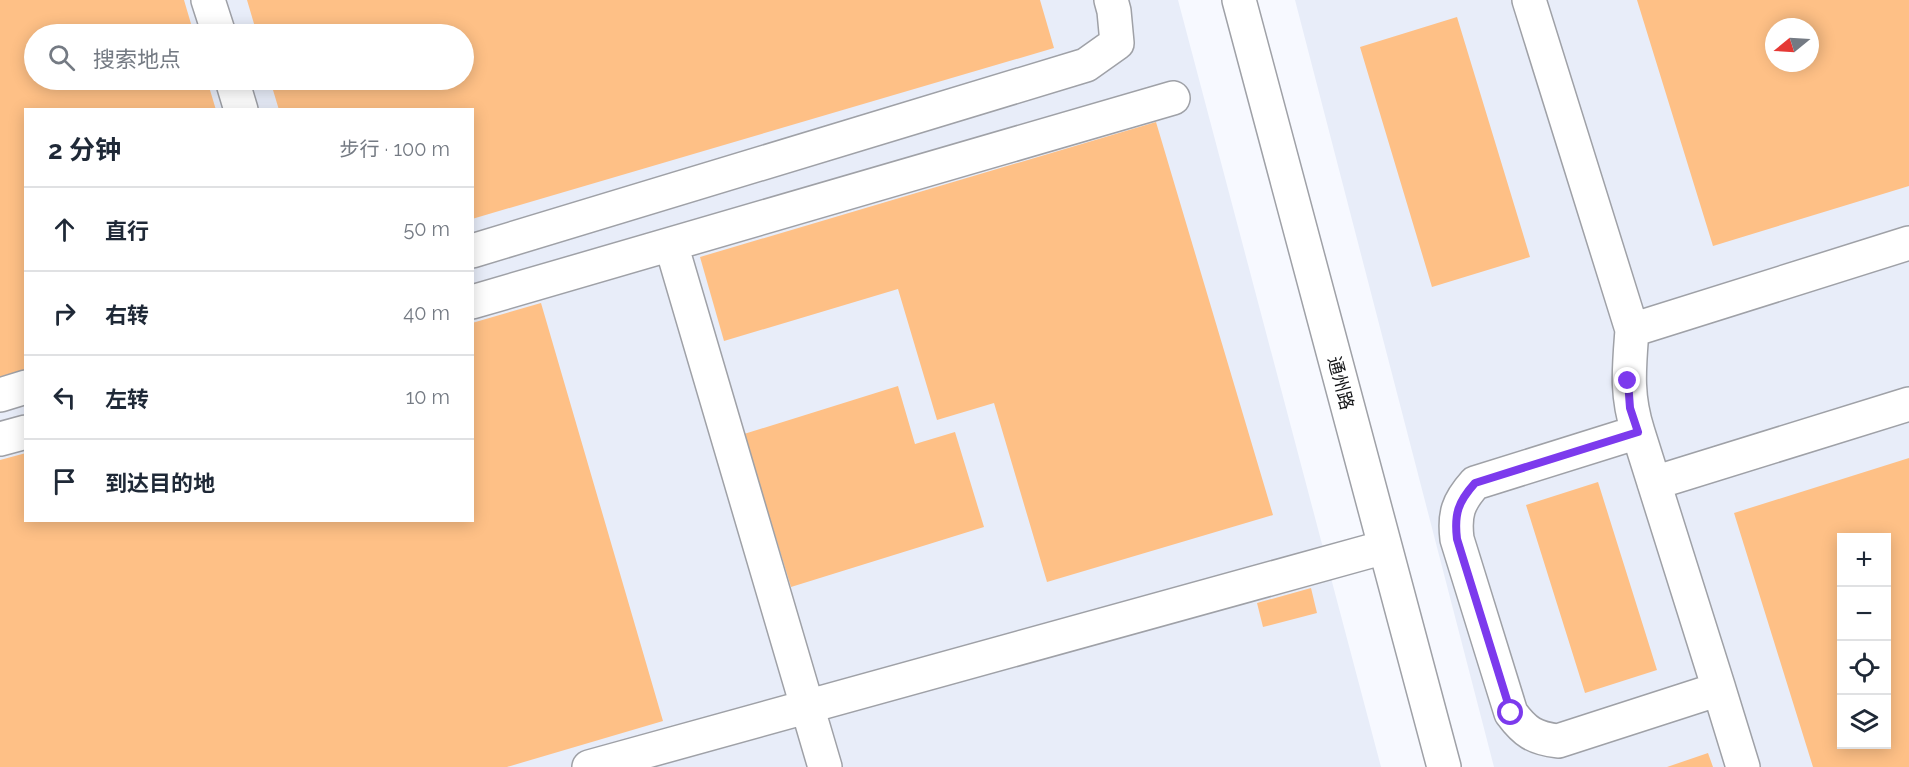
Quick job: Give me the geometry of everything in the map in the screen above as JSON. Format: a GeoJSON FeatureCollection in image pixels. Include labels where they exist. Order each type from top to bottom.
{"type":"FeatureCollection","features":[{"type":"Feature","properties":{"kind":"street"},"geometry":{"type":"LineString","coordinates":[[208,0],[216,24]]}},
{"type":"Feature","properties":{"kind":"street"},"geometry":{"type":"LineString","coordinates":[[474,250],[1086,65],[1117,43],[1111,0]]}},
{"type":"Feature","properties":{"kind":"street","name":"通州路"},"geometry":{"type":"LineString","coordinates":[[1239,0],[1444,767]]}},
{"type":"Feature","properties":{"kind":"street"},"geometry":{"type":"LineString","coordinates":[[1529,0],[1632,330],[1628,381],[1630,408],[1743,767]]}},
{"type":"Feature","properties":{"kind":"street"},"geometry":{"type":"LineString","coordinates":[[235,90],[240,108]]}},
{"type":"Feature","properties":{"kind":"street"},"geometry":{"type":"LineString","coordinates":[[474,301],[1173,98]]}},
{"type":"Feature","properties":{"kind":"street"},"geometry":{"type":"LineString","coordinates":[[1632,330],[1909,243]]}},
{"type":"Feature","properties":{"kind":"street"},"geometry":{"type":"LineString","coordinates":[[671,244],[825,767]]}},
{"type":"Feature","properties":{"kind":"street"},"geometry":{"type":"LineString","coordinates":[[0,395],[24,388]]}},
{"type":"Feature","properties":{"kind":"street"},"geometry":{"type":"LineString","coordinates":[[1654,483],[1909,404]]}},
{"type":"Feature","properties":{"kind":"street"},"geometry":{"type":"LineString","coordinates":[[1638,432],[1475,483],[1463,496],[1455,519],[1457,539],[1511,713],[1522,728],[1540,739],[1558,741],[1719,689]]}},
{"type":"Feature","properties":{"kind":"street"},"geometry":{"type":"LineString","coordinates":[[0,439],[24,433]]}},
{"type":"Feature","properties":{"kind":"street"},"geometry":{"type":"LineString","coordinates":[[589,767],[1385,547]]}},
{"type":"Feature","properties":{"kind":"shaded area"},"geometry":{"type":"Polygon","coordinates":[[[0,0],[1178,0],[1381,767],[0,767],[0,0]]]}},
{"type":"Feature","properties":{"kind":"shaded area"},"geometry":{"type":"Polygon","coordinates":[[[1295,0],[1909,0],[1909,767],[1494,767],[1295,0]]]}},
{"type":"Feature","properties":{"kind":"building"},"geometry":{"type":"Polygon","coordinates":[[[0,0],[184,0],[191,24],[24,24],[24,90],[210,90],[215,108],[24,108],[24,376],[0,383],[0,0]]]}},
{"type":"Feature","properties":{"kind":"building"},"geometry":{"type":"Polygon","coordinates":[[[247,0],[1040,0],[1054,48],[474,218],[474,108],[278,108],[273,90],[474,90],[474,24],[254,24],[247,0]]]}},
{"type":"Feature","properties":{"kind":"building"},"geometry":{"type":"Polygon","coordinates":[[[1637,0],[1909,0],[1909,186],[1713,246],[1637,0]]]}},
{"type":"Feature","properties":{"kind":"building"},"geometry":{"type":"Polygon","coordinates":[[[1457,17],[1530,257],[1432,287],[1360,47],[1457,17]]]}},
{"type":"Feature","properties":{"kind":"building"},"geometry":{"type":"Polygon","coordinates":[[[1156,122],[1273,515],[1047,582],[994,403],[937,420],[898,289],[724,341],[700,257],[1156,122]]]}},
{"type":"Feature","properties":{"kind":"building"},"geometry":{"type":"Polygon","coordinates":[[[541,303],[663,721],[507,767],[0,767],[0,460],[24,454],[24,522],[474,522],[474,322],[541,303]]]}},
{"type":"Feature","properties":{"kind":"building"},"geometry":{"type":"Polygon","coordinates":[[[898,386],[915,444],[955,432],[984,527],[791,587],[744,434],[898,386]]]}},
{"type":"Feature","properties":{"kind":"building"},"geometry":{"type":"Polygon","coordinates":[[[1909,458],[1909,767],[1813,767],[1734,513],[1909,458]]]}},
{"type":"Feature","properties":{"kind":"building"},"geometry":{"type":"Polygon","coordinates":[[[1598,482],[1657,670],[1585,693],[1526,505],[1598,482]]]}},
{"type":"Feature","properties":{"kind":"building"},"geometry":{"type":"Polygon","coordinates":[[[1311,588],[1317,613],[1263,627],[1257,603],[1311,588]]]}},
{"type":"Feature","properties":{"kind":"building"},"geometry":{"type":"Polygon","coordinates":[[[1708,753],[1713,767],[1667,767],[1708,753]]]}},
{"type":"Feature","properties":{"kind":"route"},"geometry":{"type":"LineString","coordinates":[[1511,713],[1457,539],[1455,519],[1463,496],[1475,483],[1638,432],[1630,408],[1628,381]]}}]}
